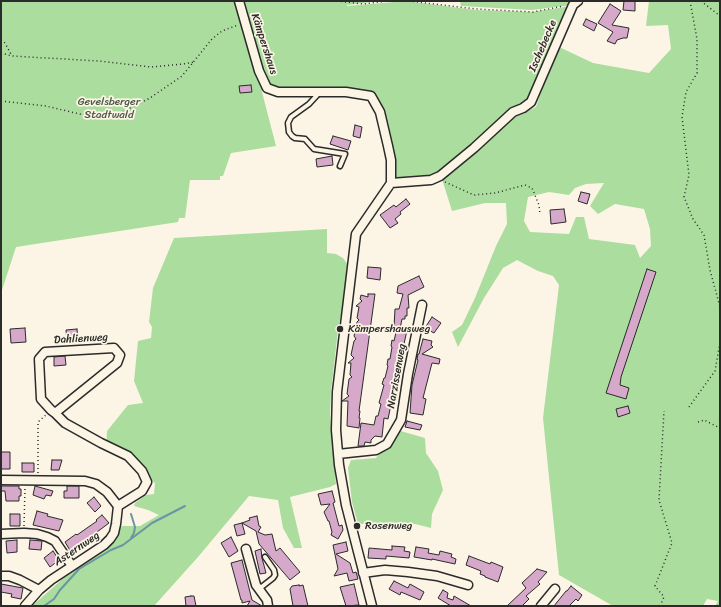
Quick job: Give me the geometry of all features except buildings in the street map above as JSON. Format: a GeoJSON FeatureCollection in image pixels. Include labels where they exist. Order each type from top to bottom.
{"type":"FeatureCollection","features":[{"type":"Feature","properties":{"kind":"street","name":"Kämpershaus"},"geometry":{"type":"LineString","coordinates":[[239,1],[260,71],[267,88],[278,92],[346,92],[371,96],[380,112],[388,146],[391,160],[391,183]]}},
{"type":"Feature","properties":{"kind":"street","name":"Ischebecke"},"geometry":{"type":"LineString","coordinates":[[436,178],[474,148],[513,112],[523,108],[531,102],[575,3]]}},
{"type":"Feature","properties":{"kind":"street"},"geometry":{"type":"LineString","coordinates":[[372,606],[346,505],[338,454],[337,392],[356,234],[391,183],[436,178]]}},
{"type":"Feature","properties":{"kind":"street","name":"Narzissenweg"},"geometry":{"type":"LineString","coordinates":[[338,454],[376,450],[387,444],[401,420],[408,374],[422,305]]}},
{"type":"Feature","properties":{"kind":"street","name":"Dahlienweg"},"geometry":{"type":"LineString","coordinates":[[53,412],[117,363],[120,355],[114,348],[45,352],[39,359],[41,399],[53,412],[65,423],[100,443],[128,456],[142,471],[147,482],[142,491],[118,506]]}},
{"type":"Feature","properties":{"kind":"street"},"geometry":{"type":"LineString","coordinates":[[1,480],[85,481],[96,484],[107,492],[118,506]]}},
{"type":"Feature","properties":{"kind":"street","name":"Asternweg"},"geometry":{"type":"LineString","coordinates":[[25,606],[39,590],[110,540],[114,533],[118,506]]}},
{"type":"Feature","properties":{"kind":"street"},"geometry":{"type":"LineString","coordinates":[[1,534],[24,533],[37,534],[47,537],[55,541],[72,566]]}},
{"type":"Feature","properties":{"kind":"street"},"geometry":{"type":"LineString","coordinates":[[246,549],[256,585],[267,600],[268,606]]}},
{"type":"Feature","properties":{"kind":"street"},"geometry":{"type":"LineString","coordinates":[[363,573],[385,570],[408,572],[437,576],[468,585]]}},
{"type":"Feature","properties":{"kind":"street"},"geometry":{"type":"LineString","coordinates":[[1,576],[9,576],[20,580],[39,590]]}},
{"type":"Feature","properties":{"kind":"street"},"geometry":{"type":"LineString","coordinates":[[541,606],[555,589]]}},
{"type":"Feature","properties":{"kind":"lane"},"geometry":{"type":"LineString","coordinates":[[321,92],[309,104],[290,117],[288,123],[289,132],[296,138],[305,139],[314,149],[345,154],[340,166]]}},
{"type":"Feature","properties":{"kind":"lane"},"geometry":{"type":"LineString","coordinates":[[259,590],[275,575],[274,570],[265,557]]}},
{"type":"Feature","properties":{"kind":"path"},"geometry":{"type":"LineString","coordinates":[[337,1],[363,4],[388,1]]}},
{"type":"Feature","properties":{"kind":"path"},"geometry":{"type":"LineString","coordinates":[[409,1],[476,9],[533,12],[575,3]]}},
{"type":"Feature","properties":{"kind":"path"},"geometry":{"type":"LineString","coordinates":[[690,1],[697,40],[697,73],[686,92],[682,117],[689,175],[684,197],[693,219],[704,235],[710,270],[720,307]]}},
{"type":"Feature","properties":{"kind":"path"},"geometry":{"type":"LineString","coordinates":[[701,1],[720,16]]}},
{"type":"Feature","properties":{"kind":"path"},"geometry":{"type":"LineString","coordinates":[[1,101],[46,106],[88,116],[114,116],[150,98],[182,76],[212,39],[222,31],[246,23]]}},
{"type":"Feature","properties":{"kind":"path"},"geometry":{"type":"LineString","coordinates":[[1,40],[5,43],[12,56]]}},
{"type":"Feature","properties":{"kind":"path"},"geometry":{"type":"LineString","coordinates":[[1,53],[12,56],[99,61],[151,67],[194,62]]}},
{"type":"Feature","properties":{"kind":"path"},"geometry":{"type":"LineString","coordinates":[[436,178],[474,195],[495,193],[525,185],[532,188],[539,205],[540,215]]}},
{"type":"Feature","properties":{"kind":"path"},"geometry":{"type":"LineString","coordinates":[[689,407],[715,371],[720,342]]}},
{"type":"Feature","properties":{"kind":"path"},"geometry":{"type":"LineString","coordinates":[[660,606],[664,597],[655,586],[672,543],[659,500],[664,411]]}},
{"type":"Feature","properties":{"kind":"path"},"geometry":{"type":"LineString","coordinates":[[38,480],[38,422],[53,412]]}},
{"type":"Feature","properties":{"kind":"path"},"geometry":{"type":"LineString","coordinates":[[698,422],[704,420],[720,428]]}},
{"type":"Feature","properties":{"kind":"path"},"geometry":{"type":"LineString","coordinates":[[24,533],[26,480]]}},
{"type":"Feature","properties":{"kind":"green space","name":"Gevelsberger Stadtwald"},"geometry":{"type":"Polygon","coordinates":[[[1,1],[236,1],[263,87],[262,92],[276,146],[231,153],[223,176],[220,176],[220,180],[190,180],[185,218],[179,218],[178,222],[16,247],[1,293],[1,1]]]}},
{"type":"Feature","properties":{"kind":"green space"},"geometry":{"type":"Polygon","coordinates":[[[240,1],[380,1],[347,6],[406,1],[476,10],[532,12],[571,6],[532,97],[439,174],[429,178],[395,179],[372,93],[279,90],[268,87],[240,1]]]}},
{"type":"Feature","properties":{"kind":"green space"},"geometry":{"type":"Polygon","coordinates":[[[460,1],[577,1],[572,5],[532,10],[461,6],[460,1]]]}},
{"type":"Feature","properties":{"kind":"green space"},"geometry":{"type":"Polygon","coordinates":[[[649,1],[720,1],[720,606],[715,606],[718,601],[707,599],[703,606],[613,606],[559,575],[543,418],[559,285],[553,276],[538,271],[517,260],[503,268],[484,298],[458,347],[452,332],[462,325],[507,224],[506,203],[485,203],[452,211],[441,176],[513,118],[536,107],[557,46],[593,63],[649,73],[671,49],[668,25],[646,26],[649,1]],[[604,183],[586,184],[575,188],[569,195],[549,192],[528,197],[524,221],[530,232],[569,234],[576,217],[584,217],[589,239],[635,245],[640,258],[651,246],[650,229],[644,209],[615,204],[598,214],[590,206],[604,183]]]}},
{"type":"Feature","properties":{"kind":"green space"},"geometry":{"type":"Polygon","coordinates":[[[327,229],[327,253],[336,254],[343,258],[350,268],[338,330],[331,392],[330,415],[336,484],[330,487],[290,497],[302,548],[294,548],[283,528],[278,500],[249,496],[198,557],[154,606],[32,606],[76,567],[112,541],[122,526],[140,526],[159,515],[134,506],[135,503],[146,495],[154,494],[155,483],[132,461],[106,448],[107,431],[128,405],[143,403],[134,381],[138,341],[151,338],[152,327],[149,322],[153,288],[174,238],[327,229]]]}},
{"type":"Feature","properties":{"kind":"green space"},"geometry":{"type":"Polygon","coordinates":[[[397,430],[425,438],[426,453],[438,471],[443,490],[432,514],[431,528],[415,524],[358,524],[352,502],[348,468],[351,460],[376,458],[397,430]]]}},
{"type":"Feature","properties":{"kind":"waterway"},"geometry":{"type":"LineString","coordinates":[[44,606],[54,599],[79,569],[111,550],[123,545],[152,523],[185,506]]}},
{"type":"Feature","properties":{"kind":"waterway"},"geometry":{"type":"LineString","coordinates":[[131,514],[135,527],[131,538]]}},
{"type":"Feature","properties":{"kind":"place","name":"Kämpershausweg"},"geometry":{"type":"Point","coordinates":[340,329]}},
{"type":"Feature","properties":{"kind":"place","name":"Rosenweg"},"geometry":{"type":"Point","coordinates":[357,526]}}]}
